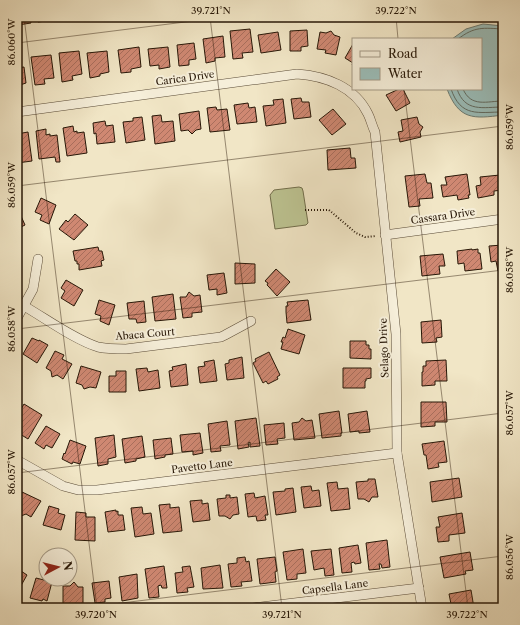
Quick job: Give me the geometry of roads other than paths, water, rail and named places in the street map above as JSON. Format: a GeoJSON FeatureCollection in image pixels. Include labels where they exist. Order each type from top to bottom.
{"type":"FeatureCollection","features":[{"type":"Feature","properties":{"kind":"street","name":"Carica Drive"},"geometry":{"type":"LineString","coordinates":[[17,112],[297,74],[324,78],[342,86],[351,93]]}},
{"type":"Feature","properties":{"kind":"street","name":"Selago Drive"},"geometry":{"type":"LineString","coordinates":[[351,93],[358,99],[368,114],[375,132],[396,334],[397,453],[422,608]]}},
{"type":"Feature","properties":{"kind":"street","name":"Cassara Drive"},"geometry":{"type":"LineString","coordinates":[[385,235],[503,219]]}},
{"type":"Feature","properties":{"kind":"street"},"geometry":{"type":"LineString","coordinates":[[17,318],[33,289],[38,259]]}},
{"type":"Feature","properties":{"kind":"street","name":"Abaca Court"},"geometry":{"type":"LineString","coordinates":[[24,306],[81,340],[98,347],[113,349],[126,349],[216,338],[225,335],[251,321]]}},
{"type":"Feature","properties":{"kind":"street","name":"Pavetto Lane"},"geometry":{"type":"LineString","coordinates":[[17,460],[63,486],[78,490],[97,490],[397,453]]}},
{"type":"Feature","properties":{"kind":"street","name":"Capsella Lane"},"geometry":{"type":"LineString","coordinates":[[253,608],[419,588]]}},
{"type":"Feature","properties":{"kind":"water"},"geometry":{"type":"Polygon","coordinates":[[[483,24],[503,26],[503,115],[475,117],[468,115],[457,107],[448,90],[482,90],[482,38],[453,38],[466,29],[483,24]]]}}]}
